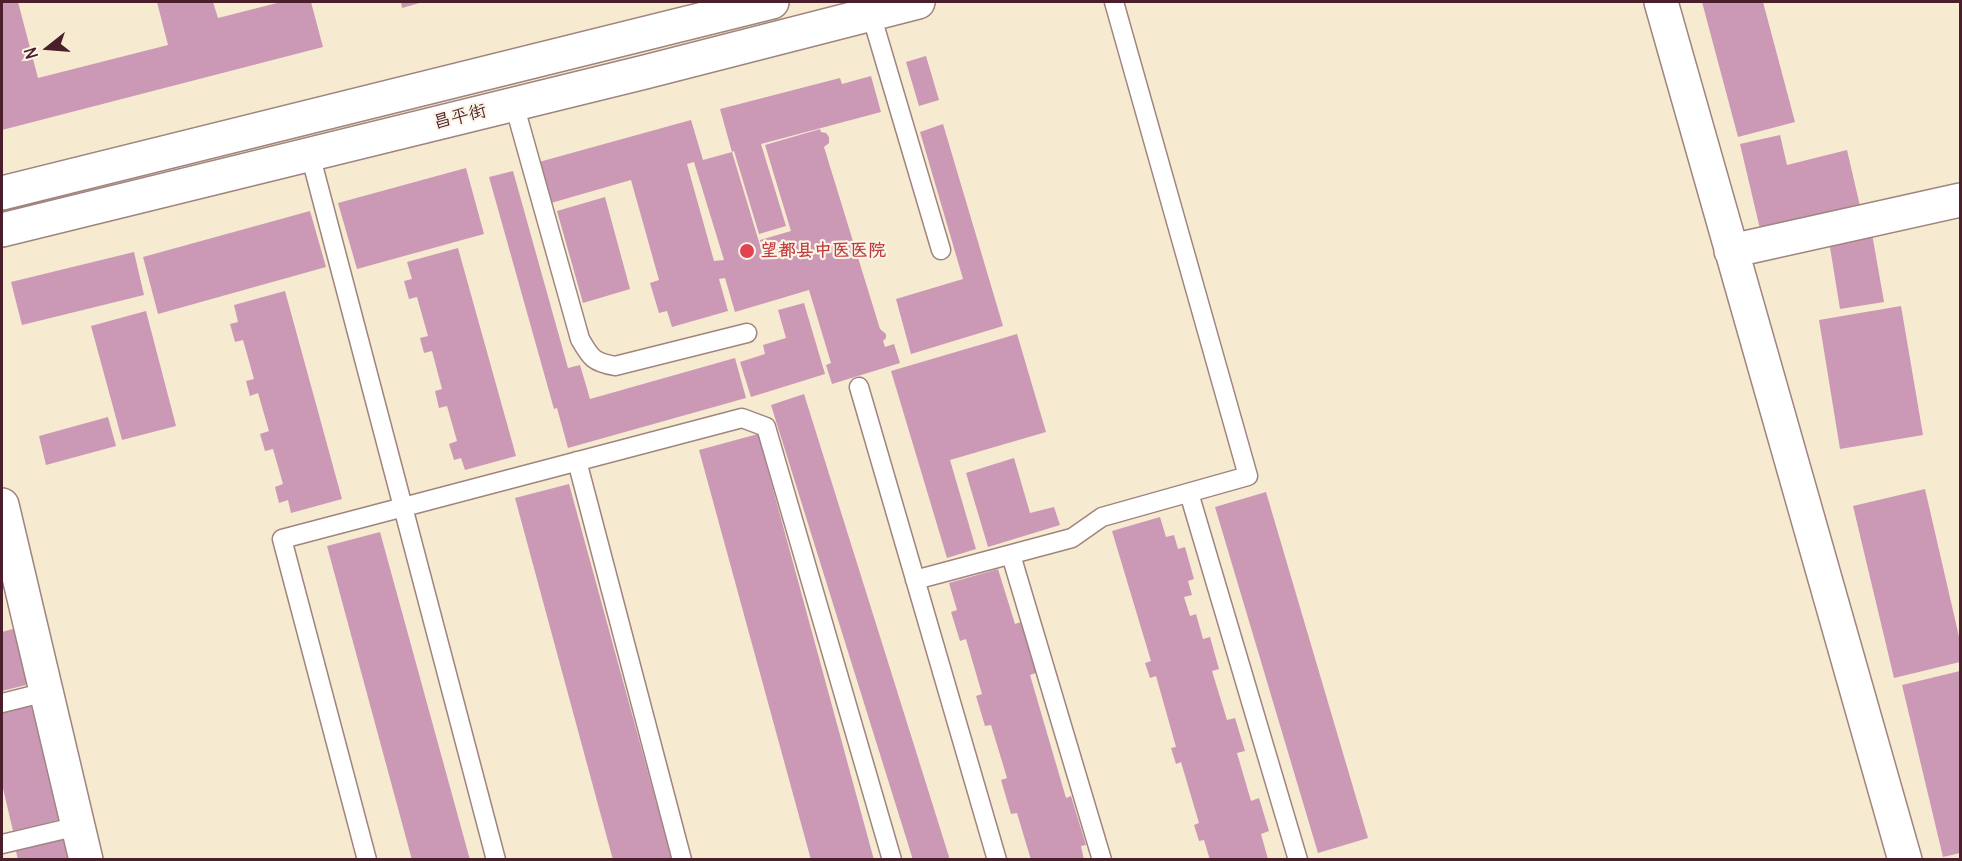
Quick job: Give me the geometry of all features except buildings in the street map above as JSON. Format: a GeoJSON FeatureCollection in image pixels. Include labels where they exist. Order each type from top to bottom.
{"type":"FeatureCollection","features":[{"type":"Feature","properties":{"kind":"street","name":"昌平街"},"geometry":{"type":"LineString","coordinates":[[2,193],[694,11],[772,2]]}},
{"type":"Feature","properties":{"kind":"street","name":"昌平街"},"geometry":{"type":"LineString","coordinates":[[2,230],[918,2]]}},
{"type":"Feature","properties":{"kind":"street"},"geometry":{"type":"LineString","coordinates":[[1661,2],[1905,860]]}},
{"type":"Feature","properties":{"kind":"street"},"geometry":{"type":"LineString","coordinates":[[1731,251],[1960,200]]}},
{"type":"Feature","properties":{"kind":"street"},"geometry":{"type":"LineString","coordinates":[[2,505],[8,559],[46,692],[86,860]]}},
{"type":"Feature","properties":{"kind":"lane"},"geometry":{"type":"LineString","coordinates":[[915,580],[1072,538],[1102,517],[1248,476],[1114,2]]}},
{"type":"Feature","properties":{"kind":"lane"},"geometry":{"type":"LineString","coordinates":[[871,14],[941,250]]}},
{"type":"Feature","properties":{"kind":"lane"},"geometry":{"type":"LineString","coordinates":[[513,104],[580,339],[590,355],[600,363],[615,366],[747,333]]}},
{"type":"Feature","properties":{"kind":"lane"},"geometry":{"type":"LineString","coordinates":[[310,154],[496,860]]}},
{"type":"Feature","properties":{"kind":"lane"},"geometry":{"type":"LineString","coordinates":[[859,387],[997,860]]}},
{"type":"Feature","properties":{"kind":"lane"},"geometry":{"type":"LineString","coordinates":[[366,860],[282,539],[742,418],[766,427],[892,860]]}},
{"type":"Feature","properties":{"kind":"lane"},"geometry":{"type":"LineString","coordinates":[[577,461],[682,860]]}},
{"type":"Feature","properties":{"kind":"lane"},"geometry":{"type":"LineString","coordinates":[[1189,493],[1298,860]]}},
{"type":"Feature","properties":{"kind":"lane"},"geometry":{"type":"LineString","coordinates":[[1011,555],[1102,860]]}},
{"type":"Feature","properties":{"kind":"lane"},"geometry":{"type":"LineString","coordinates":[[2,703],[46,692]]}},
{"type":"Feature","properties":{"kind":"lane"},"geometry":{"type":"LineString","coordinates":[[2,844],[78,826]]}},
{"type":"Feature","properties":{"kind":"place","name":"望都县中医医院"},"geometry":{"type":"Point","coordinates":[747,251]}}]}
